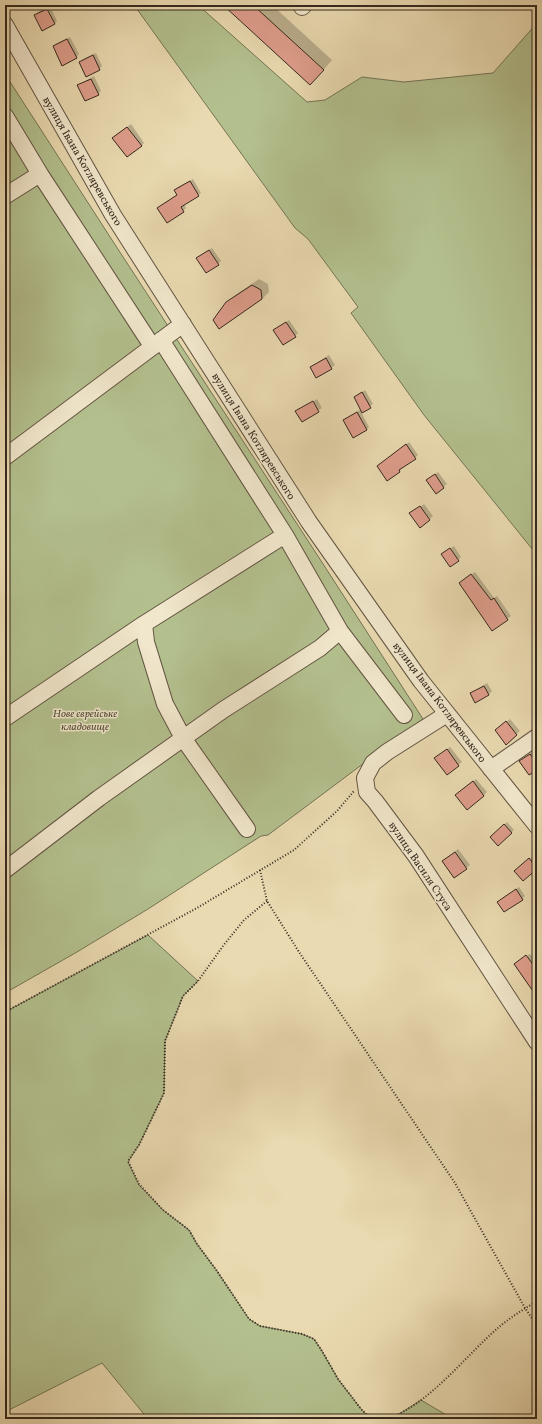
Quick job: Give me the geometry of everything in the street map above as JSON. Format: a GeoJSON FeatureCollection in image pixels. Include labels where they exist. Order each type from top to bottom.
{"type":"FeatureCollection","features":[{"type":"Feature","properties":{"kind":"street","name":"вулиця Івана Котляревського"},"geometry":{"type":"LineString","coordinates":[[5,24],[113,215],[309,522],[421,681],[537,826]]}},
{"type":"Feature","properties":{"kind":"street"},"geometry":{"type":"LineString","coordinates":[[5,116],[40,174],[157,343],[285,535],[340,631],[404,715]]}},
{"type":"Feature","properties":{"kind":"street"},"geometry":{"type":"LineString","coordinates":[[5,196],[40,174]]}},
{"type":"Feature","properties":{"kind":"street"},"geometry":{"type":"LineString","coordinates":[[5,457],[183,324]]}},
{"type":"Feature","properties":{"kind":"street"},"geometry":{"type":"LineString","coordinates":[[5,718],[144,624],[285,535]]}},
{"type":"Feature","properties":{"kind":"street"},"geometry":{"type":"LineString","coordinates":[[144,624],[146,642],[165,704],[183,738],[247,829]]}},
{"type":"Feature","properties":{"kind":"street"},"geometry":{"type":"LineString","coordinates":[[5,870],[99,798],[183,738],[223,710],[320,648],[340,631]]}},
{"type":"Feature","properties":{"kind":"street"},"geometry":{"type":"LineString","coordinates":[[365,778],[373,763],[387,752],[447,714]]}},
{"type":"Feature","properties":{"kind":"street"},"geometry":{"type":"LineString","coordinates":[[491,769],[537,737]]}},
{"type":"Feature","properties":{"kind":"street","name":"вулиця Василя Стуса"},"geometry":{"type":"LineString","coordinates":[[365,778],[367,792],[416,856],[537,1042]]}},
{"type":"Feature","properties":{"kind":"path"},"geometry":{"type":"LineString","coordinates":[[5,1012],[197,908],[294,850],[337,810],[365,778]]}},
{"type":"Feature","properties":{"kind":"path"},"geometry":{"type":"LineString","coordinates":[[260,870],[267,901],[298,952],[456,1183],[525,1308],[537,1326]]}},
{"type":"Feature","properties":{"kind":"path"},"geometry":{"type":"LineString","coordinates":[[267,901],[244,920],[198,981],[183,996],[165,1041],[164,1093],[139,1145],[128,1162],[139,1184],[163,1210],[189,1230],[249,1319],[260,1326],[302,1334],[314,1339],[338,1379],[361,1410],[371,1419]]}},
{"type":"Feature","properties":{"kind":"path"},"geometry":{"type":"LineString","coordinates":[[387,1419],[396,1416],[421,1400],[448,1377],[498,1328],[537,1301]]}},
{"type":"Feature","properties":{"kind":"green space"},"geometry":{"type":"Polygon","coordinates":[[[134,5],[198,5],[307,102],[325,100],[362,77],[404,82],[493,73],[537,23],[537,555],[424,415],[351,313],[358,307],[308,239],[295,228],[134,5]]]}},
{"type":"Feature","properties":{"kind":"green space","name":"Нове єврейське кладовище"},"geometry":{"type":"Polygon","coordinates":[[[5,74],[423,719],[268,835],[261,836],[148,909],[5,993],[5,74]]]}},
{"type":"Feature","properties":{"kind":"green space"},"geometry":{"type":"Polygon","coordinates":[[[148,935],[198,981],[183,996],[165,1041],[164,1093],[139,1145],[128,1162],[139,1185],[163,1210],[189,1230],[249,1319],[260,1326],[302,1334],[314,1339],[338,1379],[361,1409],[371,1419],[148,1419],[102,1363],[5,1412],[5,1012],[148,935]]]}},
{"type":"Feature","properties":{"kind":"green space"},"geometry":{"type":"Polygon","coordinates":[[[421,1400],[453,1419],[387,1419],[396,1416],[421,1400]]]}},
{"type":"Feature","properties":{"kind":"building"},"geometry":{"type":"Polygon","coordinates":[[[223,5],[253,5],[324,70],[310,85],[223,5]]]}},
{"type":"Feature","properties":{"kind":"building"},"geometry":{"type":"Polygon","coordinates":[[[47,9],[55,24],[42,31],[34,15],[47,9]]]}},
{"type":"Feature","properties":{"kind":"building"},"geometry":{"type":"Polygon","coordinates":[[[67,39],[77,58],[62,66],[53,46],[67,39]]]}},
{"type":"Feature","properties":{"kind":"building"},"geometry":{"type":"Polygon","coordinates":[[[93,55],[100,70],[86,77],[79,62],[93,55]]]}},
{"type":"Feature","properties":{"kind":"building"},"geometry":{"type":"Polygon","coordinates":[[[91,79],[99,95],[85,101],[77,85],[91,79]]]}},
{"type":"Feature","properties":{"kind":"building"},"geometry":{"type":"Polygon","coordinates":[[[127,127],[142,146],[127,157],[112,138],[127,127]]]}},
{"type":"Feature","properties":{"kind":"building"},"geometry":{"type":"Polygon","coordinates":[[[190,181],[199,196],[181,207],[184,212],[167,223],[157,208],[177,195],[174,190],[190,181]]]}},
{"type":"Feature","properties":{"kind":"building"},"geometry":{"type":"Polygon","coordinates":[[[209,250],[219,265],[206,273],[196,258],[209,250]]]}},
{"type":"Feature","properties":{"kind":"building"},"geometry":{"type":"Polygon","coordinates":[[[252,285],[261,290],[262,299],[219,329],[213,320],[226,302],[252,285]]]}},
{"type":"Feature","properties":{"kind":"building"},"geometry":{"type":"Polygon","coordinates":[[[286,322],[296,337],[283,345],[273,330],[286,322]]]}},
{"type":"Feature","properties":{"kind":"building"},"geometry":{"type":"Polygon","coordinates":[[[326,358],[332,369],[316,378],[310,367],[326,358]]]}},
{"type":"Feature","properties":{"kind":"building"},"geometry":{"type":"Polygon","coordinates":[[[362,392],[371,408],[362,413],[354,397],[362,392]]]}},
{"type":"Feature","properties":{"kind":"building"},"geometry":{"type":"Polygon","coordinates":[[[313,401],[319,412],[302,422],[295,411],[313,401]]]}},
{"type":"Feature","properties":{"kind":"building"},"geometry":{"type":"Polygon","coordinates":[[[357,412],[367,430],[353,438],[343,420],[357,412]]]}},
{"type":"Feature","properties":{"kind":"building"},"geometry":{"type":"Polygon","coordinates":[[[406,444],[416,459],[399,470],[400,472],[387,481],[377,466],[406,444]]]}},
{"type":"Feature","properties":{"kind":"building"},"geometry":{"type":"Polygon","coordinates":[[[435,474],[444,488],[436,494],[426,480],[435,474]]]}},
{"type":"Feature","properties":{"kind":"building"},"geometry":{"type":"Polygon","coordinates":[[[420,506],[430,520],[420,528],[409,513],[420,506]]]}},
{"type":"Feature","properties":{"kind":"building"},"geometry":{"type":"Polygon","coordinates":[[[450,548],[459,561],[450,567],[441,554],[450,548]]]}},
{"type":"Feature","properties":{"kind":"building"},"geometry":{"type":"Polygon","coordinates":[[[471,574],[491,600],[494,598],[508,620],[492,631],[459,583],[471,574]]]}},
{"type":"Feature","properties":{"kind":"building"},"geometry":{"type":"Polygon","coordinates":[[[484,686],[489,695],[475,703],[470,693],[484,686]]]}},
{"type":"Feature","properties":{"kind":"building"},"geometry":{"type":"Polygon","coordinates":[[[506,721],[517,735],[506,745],[495,730],[506,721]]]}},
{"type":"Feature","properties":{"kind":"building"},"geometry":{"type":"Polygon","coordinates":[[[447,749],[459,766],[447,775],[434,758],[447,749]]]}},
{"type":"Feature","properties":{"kind":"building"},"geometry":{"type":"Polygon","coordinates":[[[530,754],[537,764],[537,770],[529,775],[519,761],[530,754]]]}},
{"type":"Feature","properties":{"kind":"building"},"geometry":{"type":"Polygon","coordinates":[[[473,781],[484,796],[467,810],[455,795],[473,781]]]}},
{"type":"Feature","properties":{"kind":"building"},"geometry":{"type":"Polygon","coordinates":[[[504,824],[512,833],[498,846],[490,837],[504,824]]]}},
{"type":"Feature","properties":{"kind":"building"},"geometry":{"type":"Polygon","coordinates":[[[455,852],[467,869],[454,878],[442,861],[455,852]]]}},
{"type":"Feature","properties":{"kind":"building"},"geometry":{"type":"Polygon","coordinates":[[[529,858],[537,869],[523,881],[514,871],[529,858]]]}},
{"type":"Feature","properties":{"kind":"building"},"geometry":{"type":"Polygon","coordinates":[[[516,889],[523,900],[504,912],[497,902],[516,889]]]}},
{"type":"Feature","properties":{"kind":"building"},"geometry":{"type":"Polygon","coordinates":[[[526,955],[537,970],[537,997],[514,964],[526,955]]]}}]}
